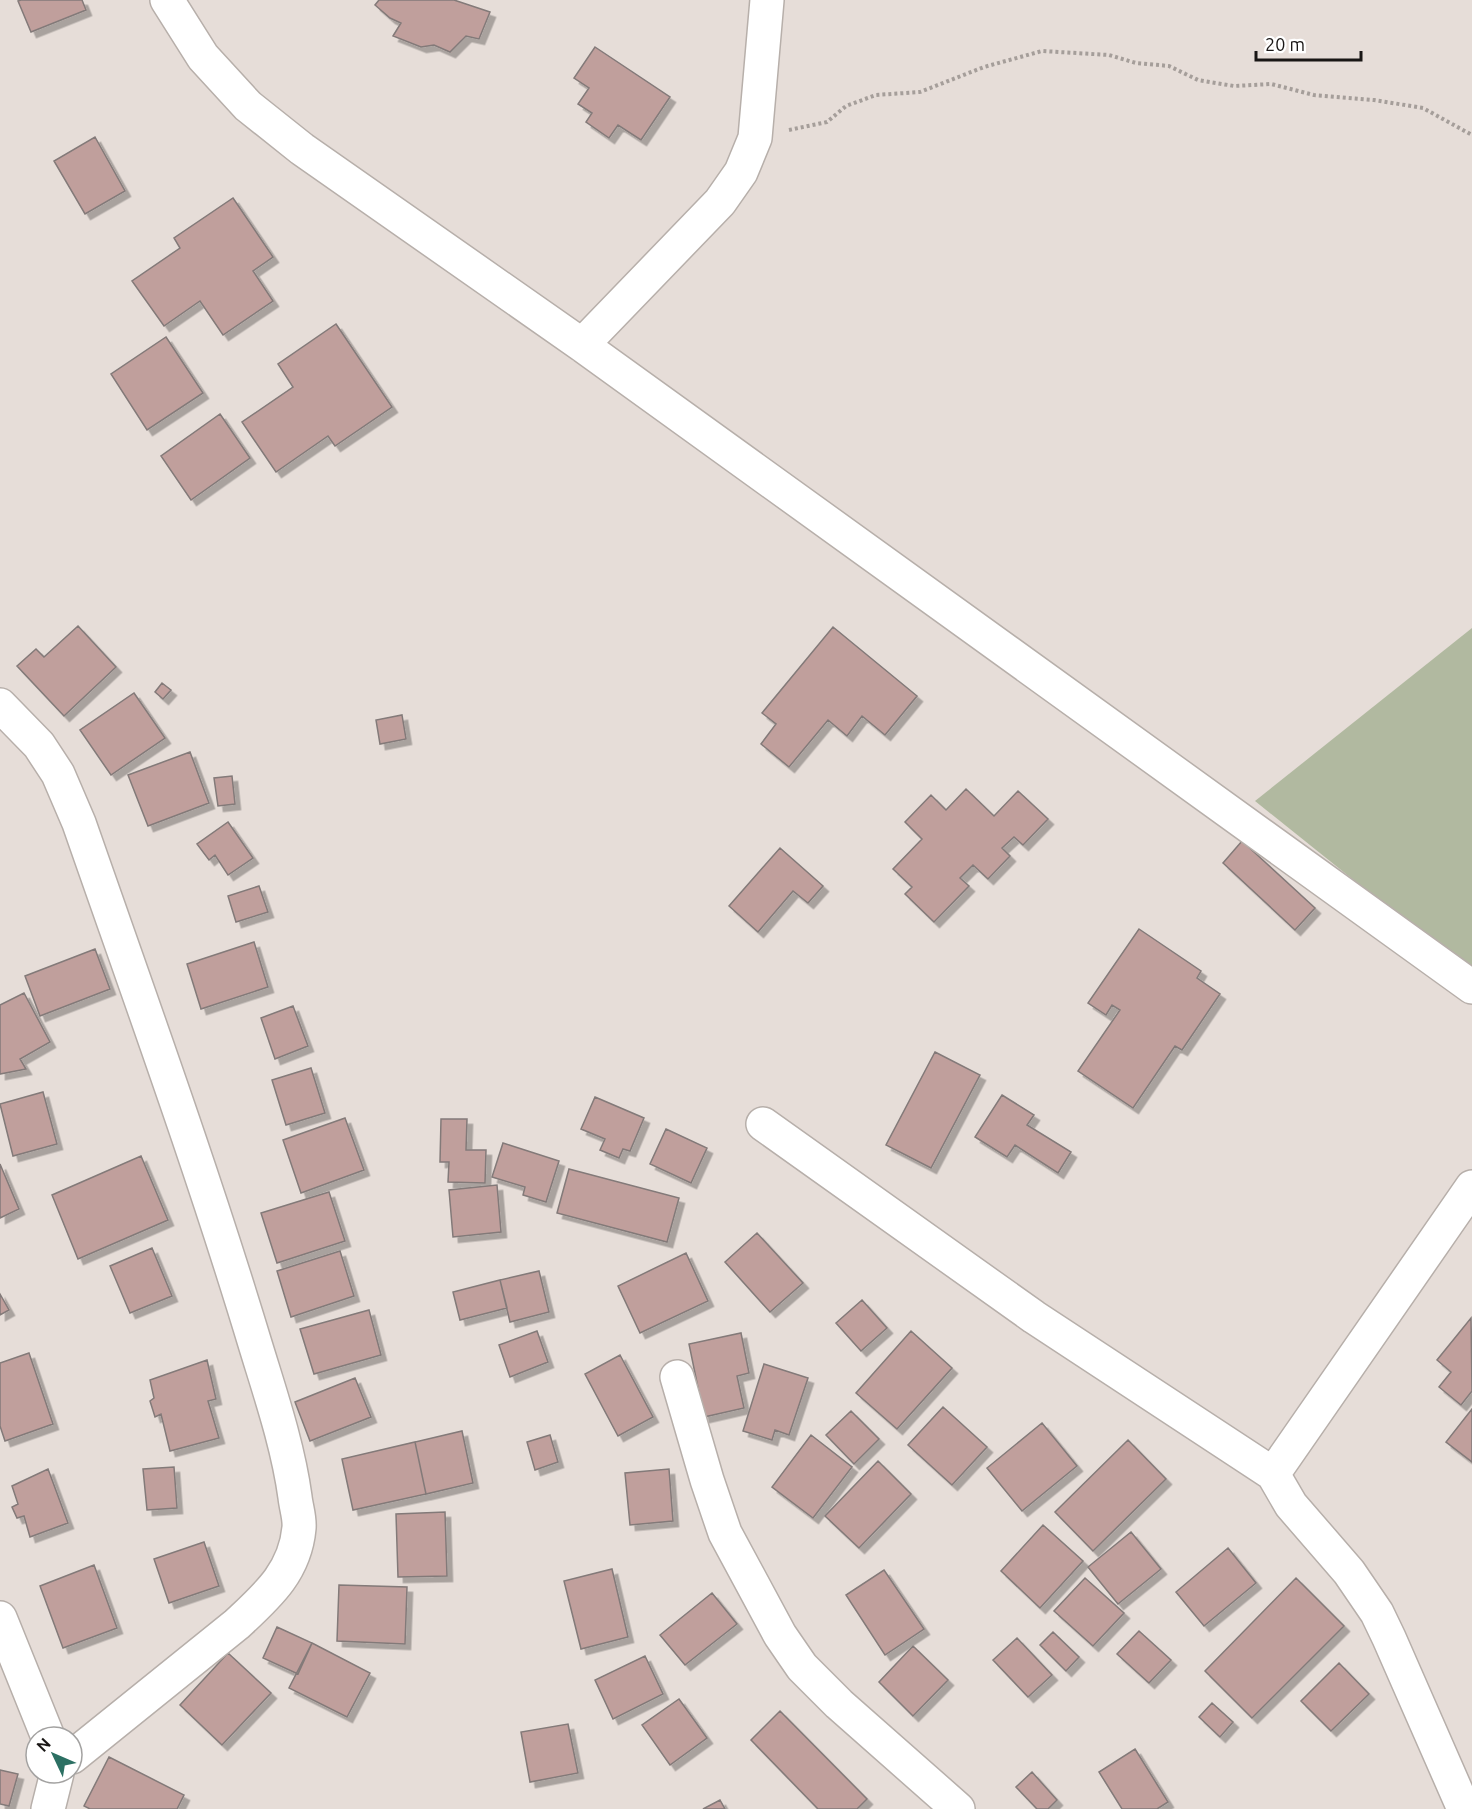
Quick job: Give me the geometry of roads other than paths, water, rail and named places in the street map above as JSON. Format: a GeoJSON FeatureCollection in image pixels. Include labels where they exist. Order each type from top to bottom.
{"type":"FeatureCollection","features":[{"type":"Feature","properties":{"kind":"street"},"geometry":{"type":"LineString","coordinates":[[167,0],[203,57],[248,106],[302,149],[582,345],[1472,987]]}},
{"type":"Feature","properties":{"kind":"street"},"geometry":{"type":"LineString","coordinates":[[582,345],[720,202],[741,172],[755,138],[767,0]]}},
{"type":"Feature","properties":{"kind":"street"},"geometry":{"type":"LineString","coordinates":[[0,705],[39,745],[58,774],[80,823],[225,1244],[280,1427],[293,1481],[299,1526],[295,1553],[283,1576],[262,1600],[237,1624],[84,1747]]}},
{"type":"Feature","properties":{"kind":"street"},"geometry":{"type":"LineString","coordinates":[[763,1124],[1034,1317],[1274,1474],[1291,1505],[1349,1572],[1377,1613],[1464,1809]]}},
{"type":"Feature","properties":{"kind":"street"},"geometry":{"type":"LineString","coordinates":[[1274,1474],[1472,1187]]}},
{"type":"Feature","properties":{"kind":"street"},"geometry":{"type":"LineString","coordinates":[[677,1377],[725,1533],[780,1635],[802,1667],[839,1704],[958,1809]]}},
{"type":"Feature","properties":{"kind":"street"},"geometry":{"type":"LineString","coordinates":[[0,1618],[43,1725]]}},
{"type":"Feature","properties":{"kind":"street"},"geometry":{"type":"LineString","coordinates":[[48,1809],[54,1785]]}}]}
